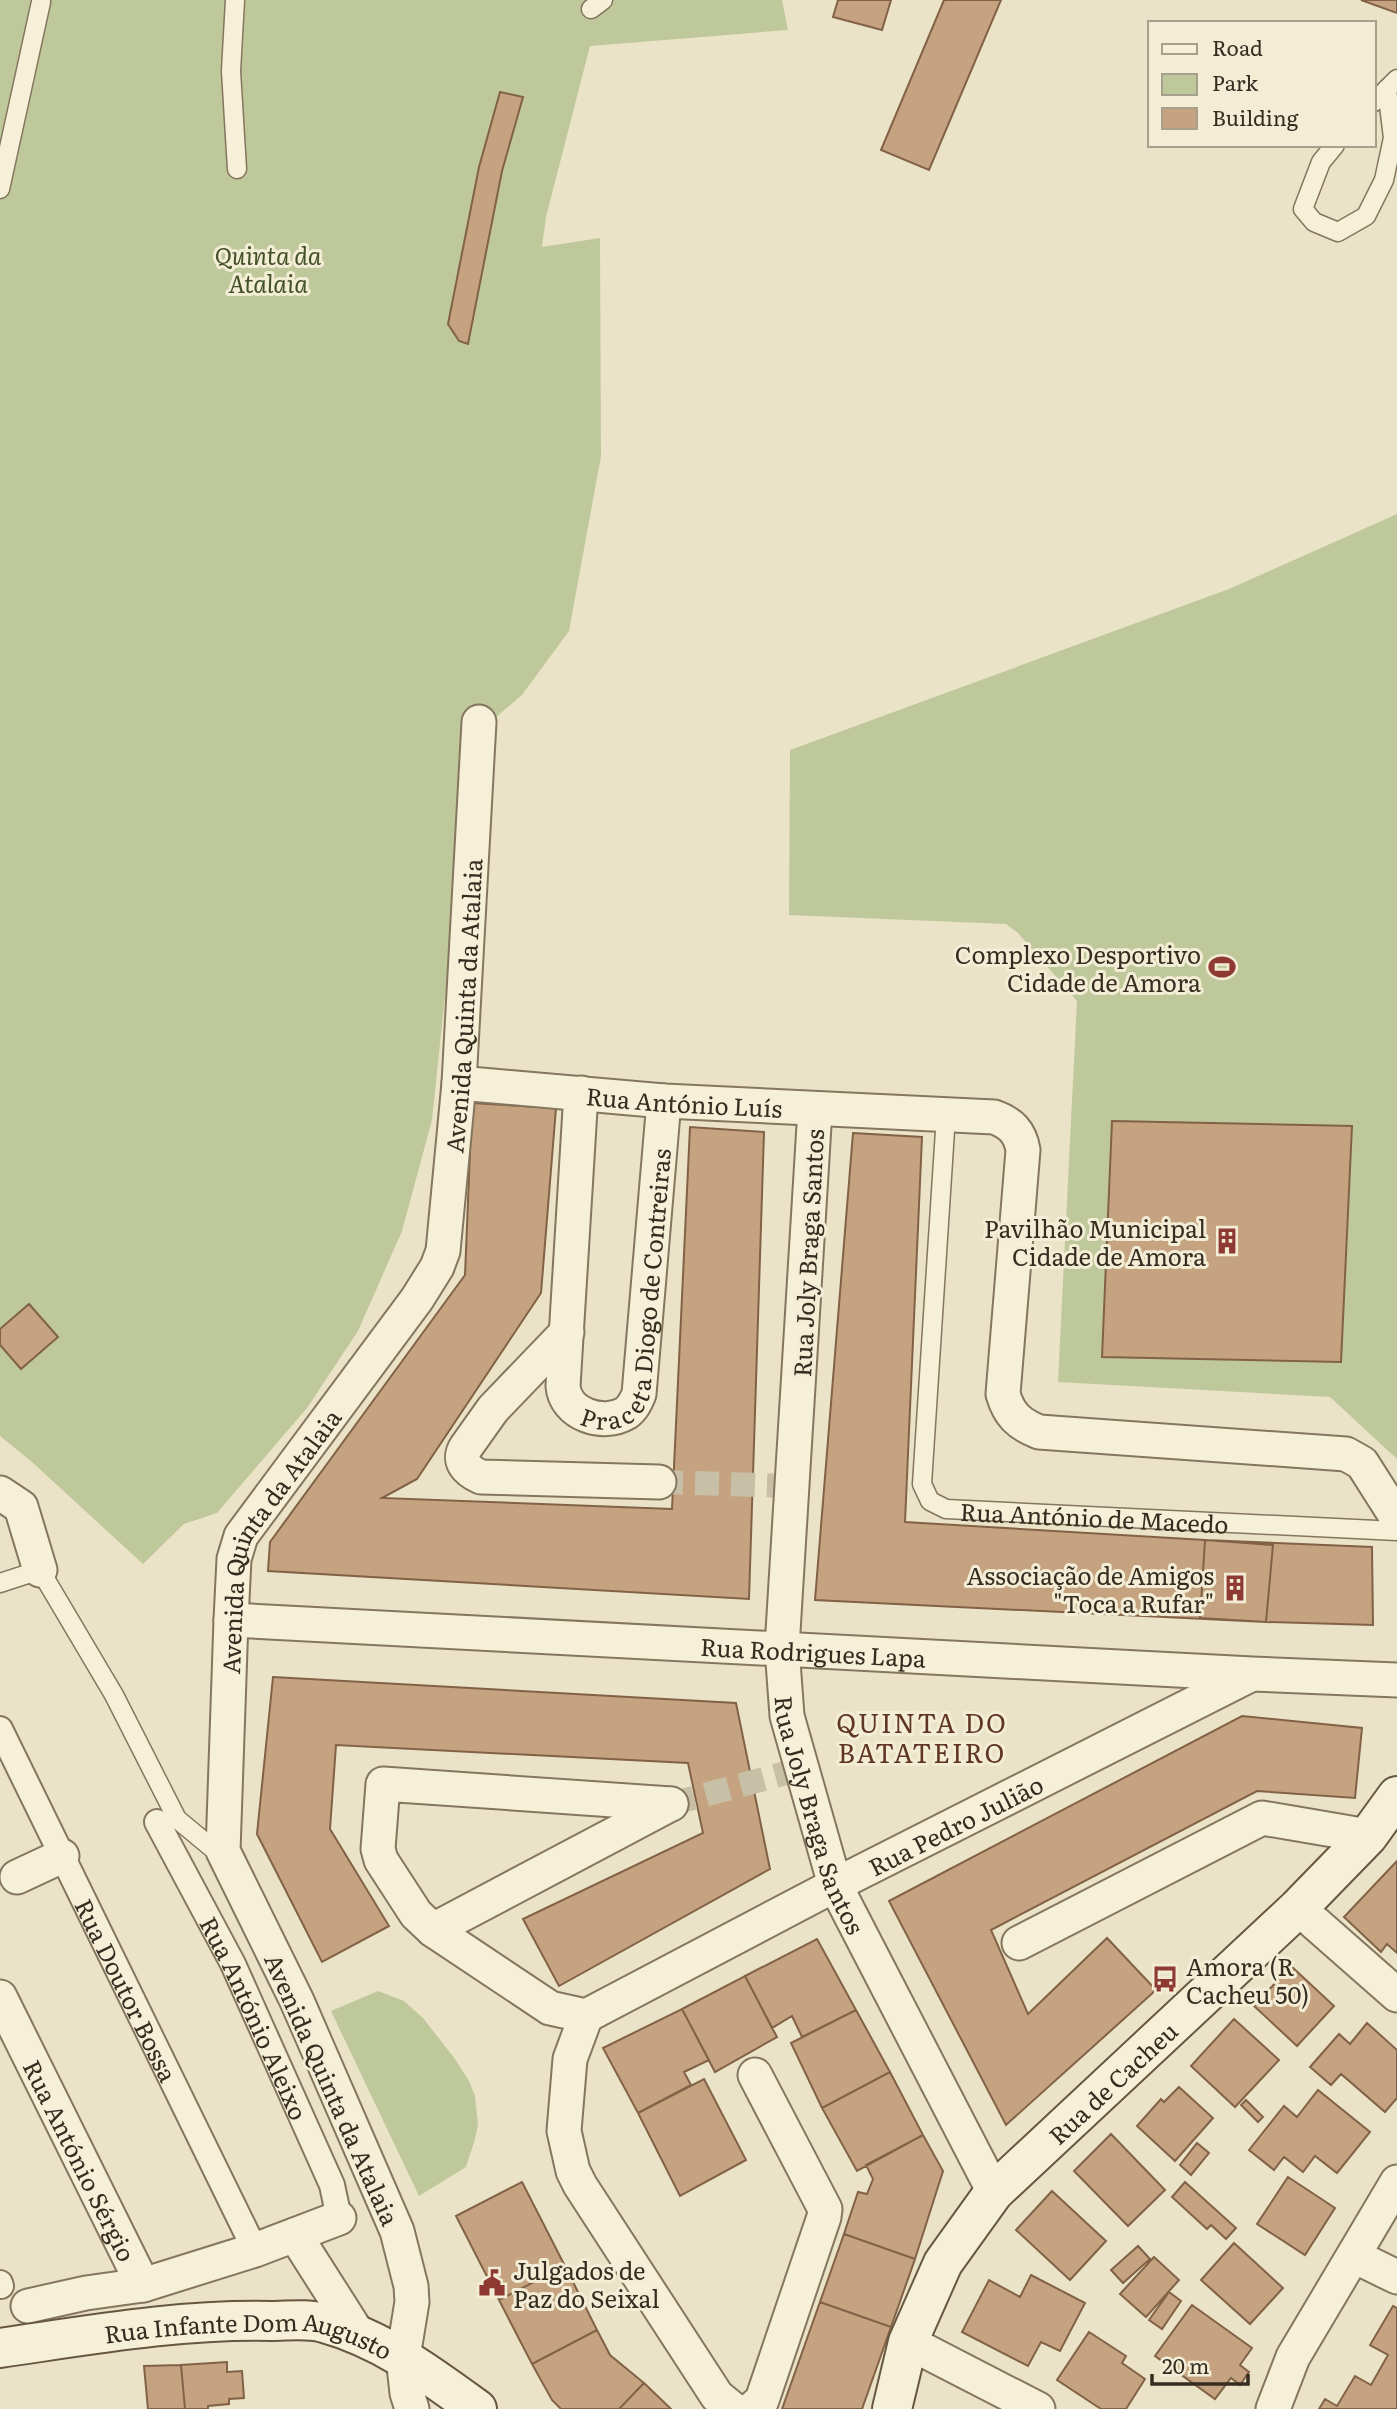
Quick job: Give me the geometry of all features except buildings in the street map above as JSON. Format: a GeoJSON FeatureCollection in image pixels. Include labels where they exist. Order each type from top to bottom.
{"type":"FeatureCollection","features":[{"type":"Feature","properties":{"kind":"main road","name":"Rua de Cacheu"},"geometry":{"type":"LineString","coordinates":[[892,2409],[908,2342],[943,2263],[994,2192],[1298,1908],[1368,1836],[1397,1796]]}},
{"type":"Feature","properties":{"kind":"main road","name":"Rua Infante Dom Augusto"},"geometry":{"type":"LineString","coordinates":[[0,2348],[148,2327],[246,2320],[320,2322],[358,2334],[403,2357],[477,2409]]}},
{"type":"Feature","properties":{"kind":"street","name":"Avenida Quinta da Atalaia"},"geometry":{"type":"LineString","coordinates":[[412,2409],[407,2393],[403,2357],[412,2302],[411,2286],[397,2231],[297,2001],[226,1859],[222,1844],[234,1559],[241,1536],[417,1299],[437,1267],[443,1251],[459,1083],[479,722]]}},
{"type":"Feature","properties":{"kind":"street","name":"Rua António Luís"},"geometry":{"type":"LineString","coordinates":[[459,1083],[664,1101],[993,1117],[1003,1120],[1019,1134],[1023,1150],[1003,1394],[1014,1418],[1039,1433],[1346,1454],[1362,1462],[1397,1518]]}},
{"type":"Feature","properties":{"kind":"street","name":"Praceta Diogo de Contreiras"},"geometry":{"type":"LineString","coordinates":[[581,1093],[564,1386],[569,1403],[593,1418],[607,1419],[626,1412],[635,1404],[641,1386],[664,1101]]}},
{"type":"Feature","properties":{"kind":"street","name":"Rua Joly Braga Santos"},"geometry":{"type":"LineString","coordinates":[[815,1109],[782,1648],[787,1716],[835,1885],[994,2192]]}},
{"type":"Feature","properties":{"kind":"street","name":"Praceta Diogo de Contreiras"},"geometry":{"type":"LineString","coordinates":[[567,1332],[493,1409],[466,1447],[462,1461],[473,1474],[481,1476],[659,1482]]}},
{"type":"Feature","properties":{"kind":"street"},"geometry":{"type":"LineString","coordinates":[[0,1493],[20,1507],[40,1570]]}},
{"type":"Feature","properties":{"kind":"street","name":"Rua Rodrigues Lapa"},"geometry":{"type":"LineString","coordinates":[[231,1620],[1397,1680]]}},
{"type":"Feature","properties":{"kind":"street","name":"Rua Pedro Julião"},"geometry":{"type":"LineString","coordinates":[[586,2016],[835,1885],[1252,1674]]}},
{"type":"Feature","properties":{"kind":"street","name":"Rua Doutor Bossa"},"geometry":{"type":"LineString","coordinates":[[0,1729],[255,2250]]}},
{"type":"Feature","properties":{"kind":"street"},"geometry":{"type":"LineString","coordinates":[[433,1930],[671,1804],[383,1784],[377,1838],[382,1860],[416,1914],[433,1930],[550,2008],[586,2016],[570,2059],[564,2131],[573,2171],[717,2396],[733,2409]]}},
{"type":"Feature","properties":{"kind":"street"},"geometry":{"type":"LineString","coordinates":[[1018,1943],[1262,1818],[1368,1836]]}},
{"type":"Feature","properties":{"kind":"street","name":"Rua António Aleixo"},"geometry":{"type":"LineString","coordinates":[[157,1822],[233,1964],[332,2185],[339,2218]]}},
{"type":"Feature","properties":{"kind":"street"},"geometry":{"type":"LineString","coordinates":[[17,1877],[62,1856]]}},
{"type":"Feature","properties":{"kind":"street"},"geometry":{"type":"LineString","coordinates":[[1298,1908],[1397,1995]]}},
{"type":"Feature","properties":{"kind":"street","name":"Rua António Sérgio"},"geometry":{"type":"LineString","coordinates":[[0,1997],[143,2286]]}},
{"type":"Feature","properties":{"kind":"street"},"geometry":{"type":"LineString","coordinates":[[752,2409],[762,2400],[825,2209],[755,2075]]}},
{"type":"Feature","properties":{"kind":"street"},"geometry":{"type":"LineString","coordinates":[[1273,2409],[1293,2357],[1397,2182]]}},
{"type":"Feature","properties":{"kind":"street"},"geometry":{"type":"LineString","coordinates":[[28,2306],[86,2293],[143,2286],[255,2250],[339,2218]]}},
{"type":"Feature","properties":{"kind":"street"},"geometry":{"type":"LineString","coordinates":[[295,2235],[358,2334]]}},
{"type":"Feature","properties":{"kind":"street"},"geometry":{"type":"LineString","coordinates":[[1354,2256],[1397,2277]]}},
{"type":"Feature","properties":{"kind":"street"},"geometry":{"type":"LineString","coordinates":[[908,2342],[1038,2409]]}},
{"type":"Feature","properties":{"kind":"lane"},"geometry":{"type":"LineString","coordinates":[[235,0],[231,71],[237,169]]}},
{"type":"Feature","properties":{"kind":"lane"},"geometry":{"type":"LineString","coordinates":[[0,189],[41,2]]}},
{"type":"Feature","properties":{"kind":"lane"},"geometry":{"type":"LineString","coordinates":[[1333,147],[1321,162],[1303,209],[1314,222],[1338,232],[1366,216],[1384,180],[1393,138],[1386,90]]}},
{"type":"Feature","properties":{"kind":"lane","name":"Rua António de Macedo"},"geometry":{"type":"LineString","coordinates":[[946,1115],[922,1483],[930,1501],[946,1509],[1397,1531]]}},
{"type":"Feature","properties":{"kind":"lane"},"geometry":{"type":"LineString","coordinates":[[0,1583],[40,1570],[114,1695],[177,1819],[226,1859]]}},
{"type":"Feature","properties":{"kind":"green space","name":"Quinta da Atalaia"},"geometry":{"type":"Polygon","coordinates":[[[0,0],[782,0],[788,30],[590,46],[546,217],[542,247],[600,238],[601,456],[569,631],[522,695],[462,746],[452,930],[432,1120],[402,1231],[358,1331],[307,1408],[217,1513],[184,1524],[143,1564],[0,1436],[0,0]]]}},
{"type":"Feature","properties":{"kind":"green space","name":"Complexo Desportivo Cidade de Amora"},"geometry":{"type":"Polygon","coordinates":[[[1397,514],[1397,1459],[1330,1397],[1058,1382],[1077,1001],[1018,933],[1006,924],[789,915],[790,750],[1229,589],[1397,514]]]}},
{"type":"Feature","properties":{"kind":"green space"},"geometry":{"type":"Polygon","coordinates":[[[378,1991],[404,2001],[423,2018],[455,2059],[475,2096],[478,2124],[466,2167],[419,2196],[331,2011],[378,1991]]]}},
{"type":"Feature","properties":{"kind":"tunnel"},"geometry":{"type":"LineString","coordinates":[[659,1482],[793,1486]]}},
{"type":"Feature","properties":{"kind":"tunnel"},"geometry":{"type":"LineString","coordinates":[[671,1804],[801,1769]]}},
{"type":"Feature","properties":{"kind":"place","name":"Complexo Desportivo Cidade de Amora"},"geometry":{"type":"Point","coordinates":[1222,967]}},
{"type":"Feature","properties":{"kind":"place","name":"Pavilhão Municipal Cidade de Amora"},"geometry":{"type":"Point","coordinates":[1227,1241]}},
{"type":"Feature","properties":{"kind":"place","name":"Associação de Amigos \"Toca a Rufar\""},"geometry":{"type":"Point","coordinates":[1235,1588]}},
{"type":"Feature","properties":{"kind":"place","name":"Amora (R Cacheu 50)"},"geometry":{"type":"Point","coordinates":[1165,1979]}},
{"type":"Feature","properties":{"kind":"place","name":"Julgados de Paz do Seixal"},"geometry":{"type":"Point","coordinates":[492,2283]}},
{"type":"Feature","properties":{"kind":"district","name":"QUINTA DO BATATEIRO"},"geometry":{"type":"Point","coordinates":[922,1736]}}]}
